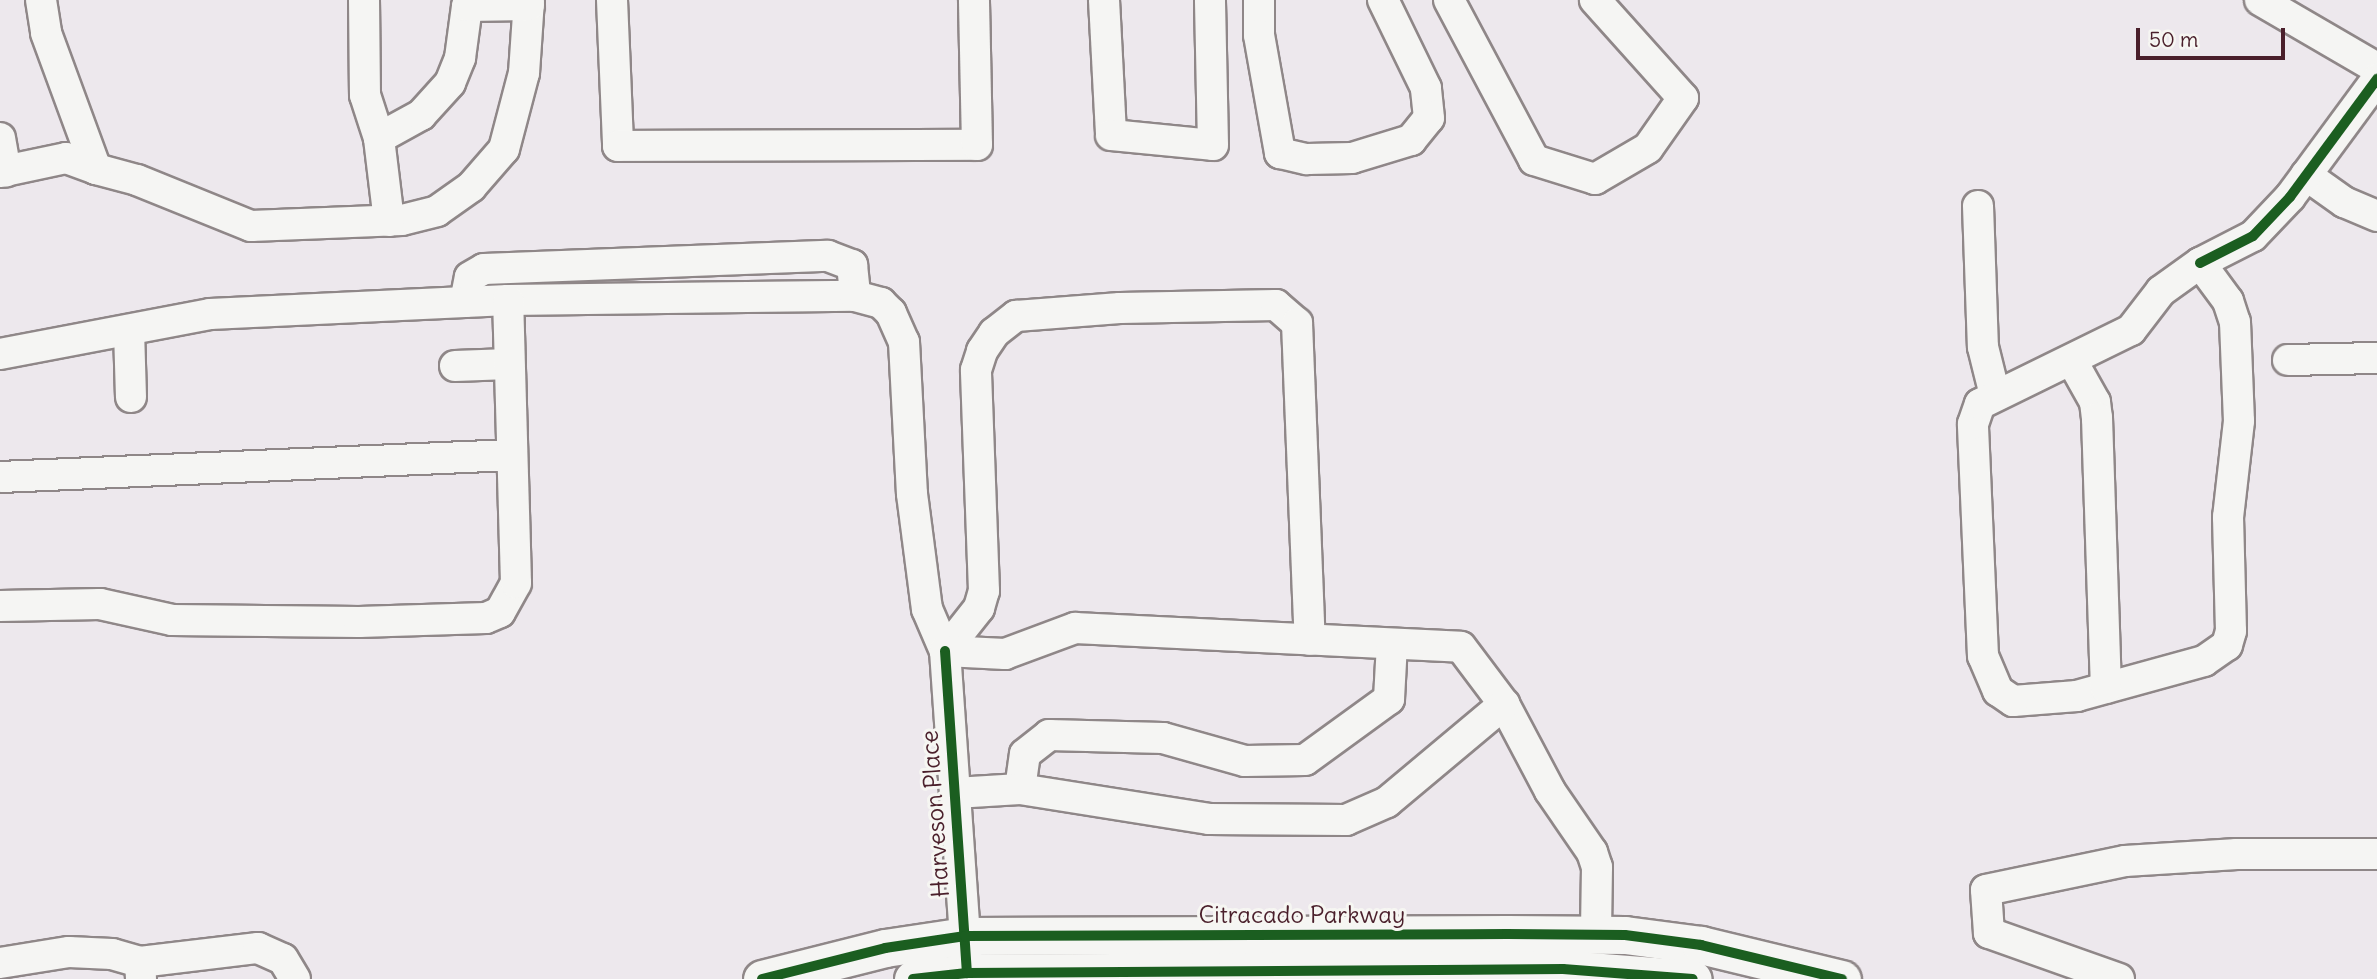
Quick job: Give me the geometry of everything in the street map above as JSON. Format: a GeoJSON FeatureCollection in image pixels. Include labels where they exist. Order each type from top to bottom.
{"type":"FeatureCollection","features":[{"type":"Feature","properties":{"kind":"main road","name":"Citracado Parkway"},"geometry":{"type":"LineString","coordinates":[[762,979],[886,948],[965,936],[1596,934],[1701,944],[1842,979]]}},
{"type":"Feature","properties":{"kind":"main road"},"geometry":{"type":"LineString","coordinates":[[913,979],[968,976],[1567,970],[1693,979]]}},
{"type":"Feature","properties":{"kind":"street"},"geometry":{"type":"LineString","coordinates":[[41,0],[46,33],[96,169]]}},
{"type":"Feature","properties":{"kind":"street"},"geometry":{"type":"LineString","coordinates":[[364,0],[365,95],[379,138],[389,221]]}},
{"type":"Feature","properties":{"kind":"street"},"geometry":{"type":"LineString","coordinates":[[612,0],[618,146],[977,145],[974,0]]}},
{"type":"Feature","properties":{"kind":"street"},"geometry":{"type":"LineString","coordinates":[[1104,0],[1111,135],[1213,145],[1210,0]]}},
{"type":"Feature","properties":{"kind":"street"},"geometry":{"type":"LineString","coordinates":[[1258,0],[1265,75],[1280,153],[1307,159],[1352,158],[1412,140],[1429,118],[1426,88],[1383,0]]}},
{"type":"Feature","properties":{"kind":"street"},"geometry":{"type":"LineString","coordinates":[[1449,0],[1534,160],[1595,178],[1648,148],[1683,98],[1595,0]]}},
{"type":"Feature","properties":{"kind":"street"},"geometry":{"type":"LineString","coordinates":[[2200,262],[2228,301],[2235,323],[2239,421],[2228,517],[2231,631],[2218,655],[2106,688],[2048,701],[2013,701],[1998,691],[1988,676],[1983,656],[1973,424],[1980,404],[2131,330],[2161,291],[2200,262],[2253,236],[2306,175],[2374,85],[2260,0]]}},
{"type":"Feature","properties":{"kind":"street"},"geometry":{"type":"LineString","coordinates":[[0,138],[3,171],[66,158],[137,180],[251,226],[389,221],[437,211],[471,187],[504,149],[524,73],[529,3],[467,3],[460,58],[450,83],[421,115],[379,138]]}},
{"type":"Feature","properties":{"kind":"street"},"geometry":{"type":"LineString","coordinates":[[2306,175],[2343,202],[2377,216]]}},
{"type":"Feature","properties":{"kind":"street"},"geometry":{"type":"LineString","coordinates":[[1978,206],[1983,347],[1995,395]]}},
{"type":"Feature","properties":{"kind":"street"},"geometry":{"type":"LineString","coordinates":[[0,354],[210,314],[508,300],[855,296],[852,265],[828,256],[484,269],[470,277],[465,302]]}},
{"type":"Feature","properties":{"kind":"street","name":"Harveson Place"},"geometry":{"type":"LineString","coordinates":[[855,296],[870,298],[891,313],[904,342],[912,494],[925,596],[945,652],[968,976]]}},
{"type":"Feature","properties":{"kind":"street"},"geometry":{"type":"LineString","coordinates":[[0,606],[100,604],[172,620],[486,618],[506,606],[516,583],[508,300]]}},
{"type":"Feature","properties":{"kind":"street"},"geometry":{"type":"LineString","coordinates":[[945,652],[979,608],[984,592],[976,370],[982,351],[995,332],[1016,316],[1120,307],[1276,305],[1297,323],[1310,640]]}},
{"type":"Feature","properties":{"kind":"street"},"geometry":{"type":"LineString","coordinates":[[129,330],[131,397]]}},
{"type":"Feature","properties":{"kind":"street"},"geometry":{"type":"LineString","coordinates":[[2288,360],[2377,359]]}},
{"type":"Feature","properties":{"kind":"street"},"geometry":{"type":"LineString","coordinates":[[2072,361],[2095,402],[2097,418],[2106,688]]}},
{"type":"Feature","properties":{"kind":"street"},"geometry":{"type":"LineString","coordinates":[[455,366],[509,364]]}},
{"type":"Feature","properties":{"kind":"street"},"geometry":{"type":"LineString","coordinates":[[0,477],[512,455]]}},
{"type":"Feature","properties":{"kind":"street"},"geometry":{"type":"LineString","coordinates":[[945,652],[1005,654],[1075,628],[1461,647],[1504,704],[1550,791],[1592,852],[1597,867],[1596,934]]}},
{"type":"Feature","properties":{"kind":"street"},"geometry":{"type":"LineString","coordinates":[[1020,789],[1025,754],[1049,735],[1163,738],[1245,761],[1305,760],[1390,699],[1392,644]]}},
{"type":"Feature","properties":{"kind":"street"},"geometry":{"type":"LineString","coordinates":[[955,793],[1020,789],[1209,819],[1346,820],[1387,802],[1504,704]]}},
{"type":"Feature","properties":{"kind":"street"},"geometry":{"type":"LineString","coordinates":[[2119,979],[1989,933],[1986,890],[2125,861],[2237,854],[2377,854]]}},
{"type":"Feature","properties":{"kind":"street"},"geometry":{"type":"LineString","coordinates":[[0,963],[69,952],[112,954],[140,971],[258,948],[283,958],[295,979]]}},
{"type":"Feature","properties":{"kind":"shaded area"},"geometry":{"type":"Polygon","coordinates":[[[0,0],[2377,0],[2377,979],[0,979],[0,0]]]}},
{"type":"Feature","properties":{"kind":"cycle path"},"geometry":{"type":"LineString","coordinates":[[2200,263],[2253,236],[2290,197],[2377,79]]}},
{"type":"Feature","properties":{"kind":"cycle path"},"geometry":{"type":"LineString","coordinates":[[945,651],[967,973]]}},
{"type":"Feature","properties":{"kind":"cycle path"},"geometry":{"type":"LineString","coordinates":[[762,979],[885,948],[965,936],[1507,934],[1625,935],[1701,945],[1842,979]]}},
{"type":"Feature","properties":{"kind":"cycle path"},"geometry":{"type":"LineString","coordinates":[[913,979],[967,973],[1563,969],[1693,979]]}}]}
